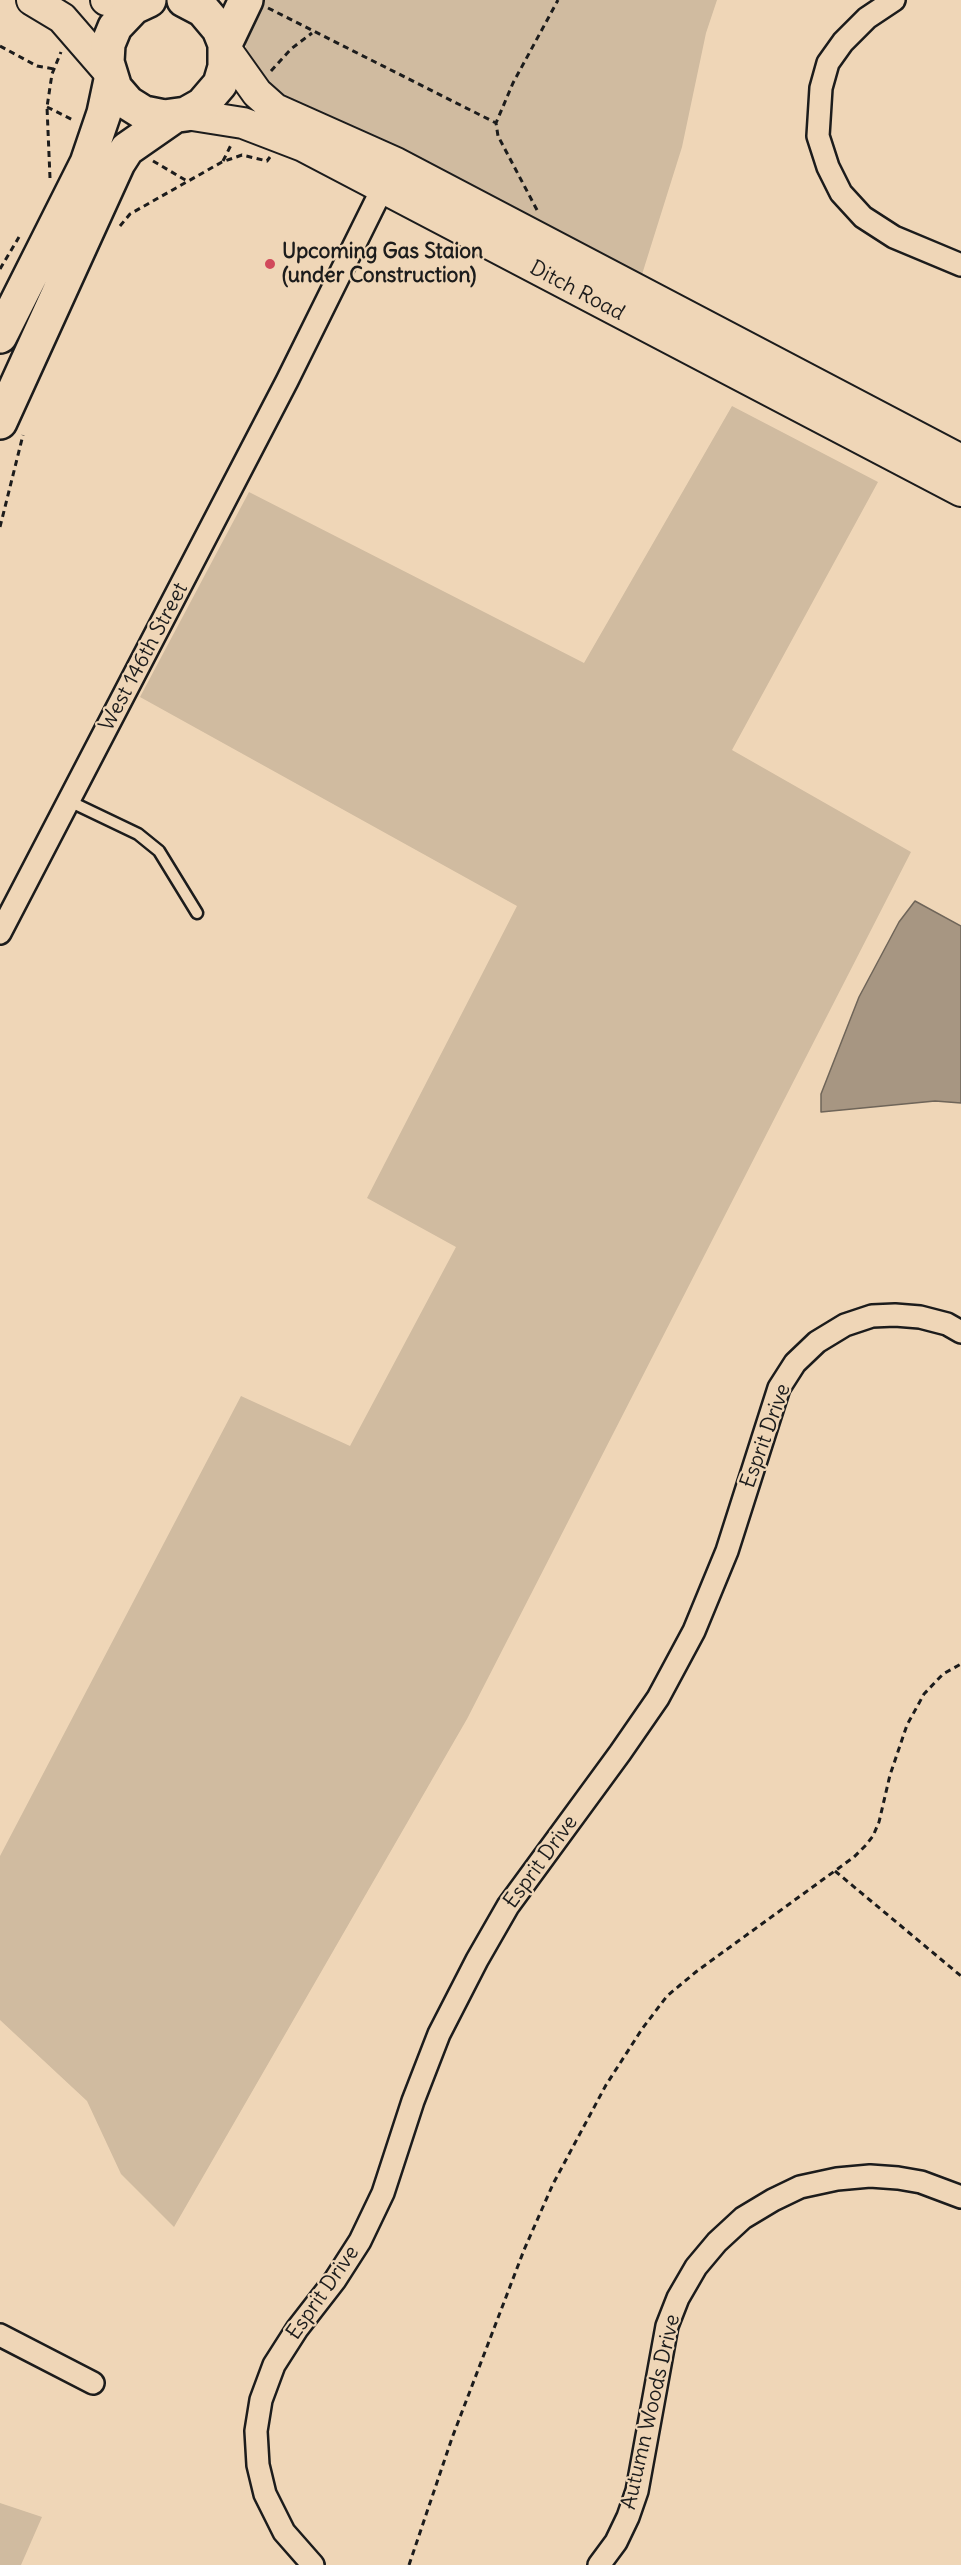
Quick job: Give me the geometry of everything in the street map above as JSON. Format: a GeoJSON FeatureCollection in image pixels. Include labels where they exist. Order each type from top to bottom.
{"type":"FeatureCollection","features":[{"type":"Feature","properties":{"kind":"main road"},"geometry":{"type":"LineString","coordinates":[[0,336],[87,164],[104,113],[110,75],[107,53],[115,27],[126,13],[148,0]]}},
{"type":"Feature","properties":{"kind":"main road"},"geometry":{"type":"LineString","coordinates":[[12,427],[118,163],[127,149],[179,115],[209,99],[220,84],[225,67],[225,46],[219,29],[197,6],[184,0]]}},
{"type":"Feature","properties":{"kind":"main road"},"geometry":{"type":"LineString","coordinates":[[225,46],[253,2]]}},
{"type":"Feature","properties":{"kind":"main road"},"geometry":{"type":"LineString","coordinates":[[110,75],[121,96],[136,109],[154,116],[179,115]]}},
{"type":"Feature","properties":{"kind":"street"},"geometry":{"type":"LineString","coordinates":[[32,0],[62,18],[110,75]]}},
{"type":"Feature","properties":{"kind":"street"},"geometry":{"type":"LineString","coordinates":[[106,0],[124,2],[148,0]]}},
{"type":"Feature","properties":{"kind":"street"},"geometry":{"type":"LineString","coordinates":[[894,0],[867,18],[843,42],[828,63],[821,88],[818,136],[828,167],[841,193],[863,217],[894,237],[961,265]]}},
{"type":"Feature","properties":{"kind":"street","name":"Ditch Road"},"geometry":{"type":"LineString","coordinates":[[225,46],[257,93],[275,109],[389,175],[603,305],[961,491]]}},
{"type":"Feature","properties":{"kind":"street","name":"Ditch Road"},"geometry":{"type":"LineString","coordinates":[[179,115],[232,120],[389,175],[961,460]]}},
{"type":"Feature","properties":{"kind":"street","name":"West 146th Street"},"geometry":{"type":"LineString","coordinates":[[0,933],[287,381],[389,175]]}},
{"type":"Feature","properties":{"kind":"street","name":"Esprit Drive"},"geometry":{"type":"LineString","coordinates":[[313,2565],[284,2532],[265,2494],[258,2465],[256,2432],[261,2400],[274,2365],[360,2241],[383,2193],[413,2101],[439,2034],[508,1906],[620,1754],[651,1707],[694,1631],[727,1551],[779,1388],[795,1363],[817,1342],[854,1322],[872,1316],[920,1317],[947,1324],[961,1332]]}},
{"type":"Feature","properties":{"kind":"street","name":"Autumn Woods Drive"},"geometry":{"type":"LineString","coordinates":[[599,2565],[616,2542],[637,2491],[667,2326],[678,2298],[696,2266],[717,2242],[743,2218],[773,2200],[800,2187],[837,2179],[870,2176],[898,2178],[921,2182],[961,2197]]}},
{"type":"Feature","properties":{"kind":"street"},"geometry":{"type":"LineString","coordinates":[[0,2335],[93,2383]]}},
{"type":"Feature","properties":{"kind":"lane"},"geometry":{"type":"LineString","coordinates":[[69,801],[138,834],[159,851],[197,913]]}},
{"type":"Feature","properties":{"kind":"path"},"geometry":{"type":"LineString","coordinates":[[539,214],[498,136],[496,123],[513,83],[558,0]]}},
{"type":"Feature","properties":{"kind":"path"},"geometry":{"type":"LineString","coordinates":[[253,2],[496,123]]}},
{"type":"Feature","properties":{"kind":"path"},"geometry":{"type":"LineString","coordinates":[[268,75],[283,57],[312,33]]}},
{"type":"Feature","properties":{"kind":"path"},"geometry":{"type":"LineString","coordinates":[[0,46],[37,66],[54,69]]}},
{"type":"Feature","properties":{"kind":"path"},"geometry":{"type":"LineString","coordinates":[[47,186],[50,178],[47,107],[54,69],[63,49]]}},
{"type":"Feature","properties":{"kind":"path"},"geometry":{"type":"LineString","coordinates":[[47,107],[83,125]]}},
{"type":"Feature","properties":{"kind":"path"},"geometry":{"type":"LineString","coordinates":[[222,162],[236,136]]}},
{"type":"Feature","properties":{"kind":"path"},"geometry":{"type":"LineString","coordinates":[[117,231],[130,214],[222,162],[242,155],[267,161],[274,153]]}},
{"type":"Feature","properties":{"kind":"path"},"geometry":{"type":"LineString","coordinates":[[144,157],[174,172],[187,182]]}},
{"type":"Feature","properties":{"kind":"path"},"geometry":{"type":"LineString","coordinates":[[0,269],[21,234]]}},
{"type":"Feature","properties":{"kind":"path"},"geometry":{"type":"LineString","coordinates":[[0,527],[12,427]]}},
{"type":"Feature","properties":{"kind":"path"},"geometry":{"type":"LineString","coordinates":[[409,2565],[452,2438],[524,2250],[553,2184],[606,2085],[667,1995],[854,1857],[873,1836],[907,1725],[924,1694],[943,1674],[961,1664]]}},
{"type":"Feature","properties":{"kind":"path"},"geometry":{"type":"LineString","coordinates":[[835,1871],[961,1976]]}},
{"type":"Feature","properties":{"kind":"shaded area"},"geometry":{"type":"Polygon","coordinates":[[[265,0],[717,0],[706,33],[682,147],[639,284],[268,87],[246,53],[246,36],[265,0]]]}},
{"type":"Feature","properties":{"kind":"shaded area"},"geometry":{"type":"Polygon","coordinates":[[[732,406],[878,482],[732,750],[911,852],[467,1719],[174,2227],[121,2174],[87,2101],[0,2020],[0,1856],[241,1396],[350,1446],[456,1247],[367,1198],[517,906],[140,697],[249,492],[584,663],[732,406]]]}},
{"type":"Feature","properties":{"kind":"shaded area"},"geometry":{"type":"Polygon","coordinates":[[[915,901],[961,926],[961,1103],[935,1101],[821,1112],[821,1094],[859,997],[899,922],[915,901]]]}},
{"type":"Feature","properties":{"kind":"shaded area"},"geometry":{"type":"Polygon","coordinates":[[[0,2503],[42,2517],[21,2565],[0,2565],[0,2503]]]}},
{"type":"Feature","properties":{"kind":"place","name":"Upcoming Gas Staion (under Construction)"},"geometry":{"type":"Point","coordinates":[270,264]}}]}
